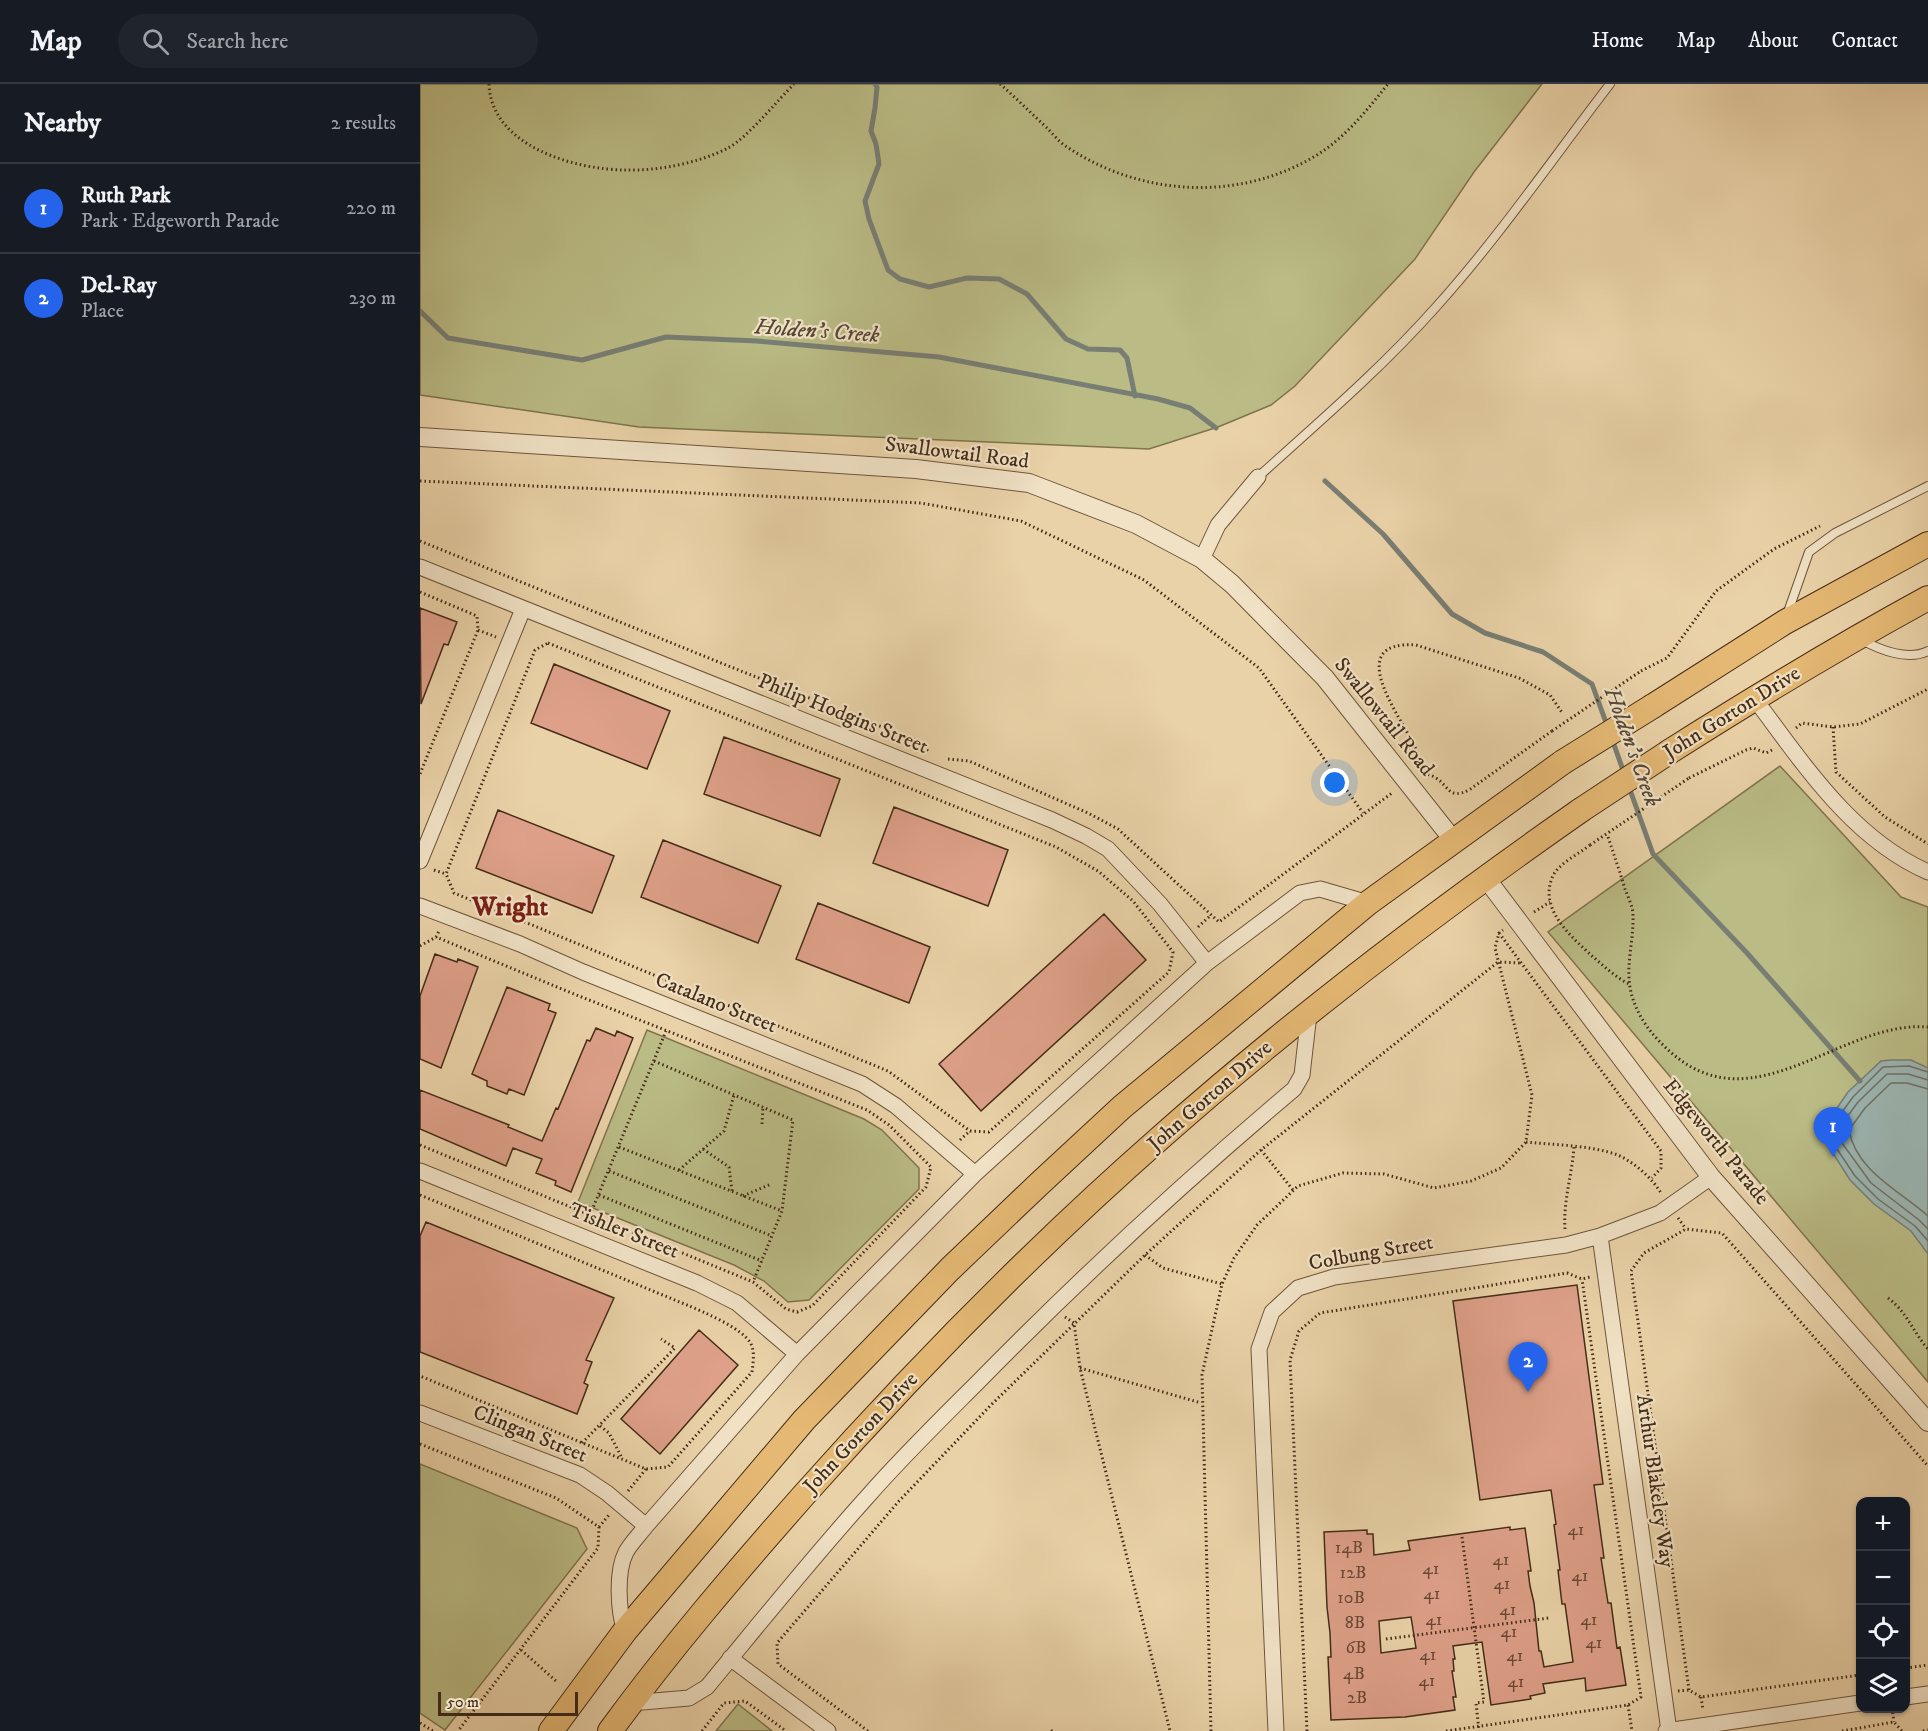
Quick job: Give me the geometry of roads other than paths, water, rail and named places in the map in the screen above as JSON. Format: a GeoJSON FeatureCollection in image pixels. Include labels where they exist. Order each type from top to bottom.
{"type":"FeatureCollection","features":[{"type":"Feature","properties":{"kind":"main road"},"geometry":{"type":"LineString","coordinates":[[551,1731],[625,1630],[804,1420],[950,1269],[1122,1107],[1368,903],[1563,762],[1785,622],[1928,544]]}},
{"type":"Feature","properties":{"kind":"main road","name":"John Gorton Drive"},"geometry":{"type":"LineString","coordinates":[[610,1731],[625,1715],[690,1629],[772,1531],[858,1434],[973,1314],[1073,1217],[1161,1137],[1309,1014],[1485,877],[1581,810],[1755,698],[1928,598]]}},
{"type":"Feature","properties":{"kind":"street","name":"Swallowtail Road"},"geometry":{"type":"LineString","coordinates":[[420,437],[916,469],[1029,483],[1136,524],[1202,559],[1232,584],[1325,678],[1454,841]]}},
{"type":"Feature","properties":{"kind":"street"},"geometry":{"type":"LineString","coordinates":[[1202,559],[1218,525],[1258,477]]}},
{"type":"Feature","properties":{"kind":"street","name":"Philip Hodgins Street"},"geometry":{"type":"LineString","coordinates":[[420,567],[1052,820],[1086,836],[1108,849],[1161,904],[1208,963]]}},
{"type":"Feature","properties":{"kind":"street"},"geometry":{"type":"LineString","coordinates":[[420,861],[523,609]]}},
{"type":"Feature","properties":{"kind":"street"},"geometry":{"type":"LineString","coordinates":[[1755,698],[1822,786],[1856,824],[1896,854],[1928,872]]}},
{"type":"Feature","properties":{"kind":"street","name":"Edgeworth Parade"},"geometry":{"type":"LineString","coordinates":[[1485,877],[1711,1176],[1928,1422]]}},
{"type":"Feature","properties":{"kind":"street"},"geometry":{"type":"LineString","coordinates":[[625,1630],[620,1616],[621,1570],[626,1552],[646,1526],[797,1354],[975,1174],[1208,963],[1300,893],[1320,889],[1368,903]]}},
{"type":"Feature","properties":{"kind":"street","name":"Catalano Street"},"geometry":{"type":"LineString","coordinates":[[420,906],[862,1084],[896,1106],[975,1174]]}},
{"type":"Feature","properties":{"kind":"street"},"geometry":{"type":"LineString","coordinates":[[625,1715],[689,1698],[706,1687],[868,1495],[921,1438],[1122,1240],[1294,1089],[1302,1075],[1309,1014]]}},
{"type":"Feature","properties":{"kind":"street","name":"Tishler Street"},"geometry":{"type":"LineString","coordinates":[[420,1171],[697,1283],[737,1303],[797,1354]]}},
{"type":"Feature","properties":{"kind":"street","name":"Colbung Street"},"geometry":{"type":"LineString","coordinates":[[1276,1731],[1259,1349],[1272,1312],[1298,1288],[1334,1277],[1566,1245],[1600,1236],[1660,1213],[1711,1176]]}},
{"type":"Feature","properties":{"kind":"street","name":"Arthur Blakeley Way"},"geometry":{"type":"LineString","coordinates":[[1600,1236],[1668,1731]]}},
{"type":"Feature","properties":{"kind":"street","name":"Clingan Street"},"geometry":{"type":"LineString","coordinates":[[420,1413],[580,1475],[607,1493],[646,1526]]}},
{"type":"Feature","properties":{"kind":"street"},"geometry":{"type":"LineString","coordinates":[[730,1658],[828,1731]]}},
{"type":"Feature","properties":{"kind":"street"},"geometry":{"type":"LineString","coordinates":[[1910,1696],[1928,1694]]}},
{"type":"Feature","properties":{"kind":"street"},"geometry":{"type":"LineString","coordinates":[[1668,1731],[1856,1704]]}},
{"type":"Feature","properties":{"kind":"lane"},"geometry":{"type":"LineString","coordinates":[[1258,477],[1364,382],[1437,306],[1496,234],[1610,84]]}},
{"type":"Feature","properties":{"kind":"lane"},"geometry":{"type":"LineString","coordinates":[[1785,622],[1809,552],[1835,533],[1928,486]]}},
{"type":"Feature","properties":{"kind":"lane"},"geometry":{"type":"LineString","coordinates":[[1856,638],[1879,650],[1918,656],[1928,651]]}},
{"type":"Feature","properties":{"kind":"water"},"geometry":{"type":"Polygon","coordinates":[[[1911,1060],[1928,1068],[1928,1254],[1911,1231],[1874,1204],[1850,1180],[1829,1147],[1824,1127],[1848,1092],[1881,1061],[1911,1060]]]}},
{"type":"Feature","properties":{"kind":"waterway"},"geometry":{"type":"LineString","coordinates":[[875,84],[877,87],[871,131],[879,164],[865,201],[869,219],[888,270],[900,279],[929,287],[967,278],[999,279],[1027,294],[1066,339],[1088,349],[1120,350],[1127,358],[1135,396]]}},
{"type":"Feature","properties":{"kind":"waterway","name":"Holden's Creek"},"geometry":{"type":"LineString","coordinates":[[420,311],[448,338],[582,360],[666,337],[757,341],[939,357],[1158,399],[1190,408],[1216,428]]}},
{"type":"Feature","properties":{"kind":"waterway","name":"Holden's Creek"},"geometry":{"type":"LineString","coordinates":[[1325,481],[1383,534],[1452,614],[1485,633],[1543,652],[1592,684],[1608,728]]}},
{"type":"Feature","properties":{"kind":"waterway","name":"Holden's Creek"},"geometry":{"type":"LineString","coordinates":[[1612,739],[1624,773]]}},
{"type":"Feature","properties":{"kind":"waterway","name":"Holden's Creek"},"geometry":{"type":"LineString","coordinates":[[1629,787],[1653,854],[1747,953],[1860,1081]]}},
{"type":"Feature","properties":{"kind":"place","name":"Ruth Park"},"geometry":{"type":"Point","coordinates":[1833,1157]}},
{"type":"Feature","properties":{"kind":"place","name":"Del-Ray"},"geometry":{"type":"Point","coordinates":[1528,1392]}},
{"type":"Feature","properties":{"kind":"district","name":"Wright"},"geometry":{"type":"Point","coordinates":[510,907]}}]}
